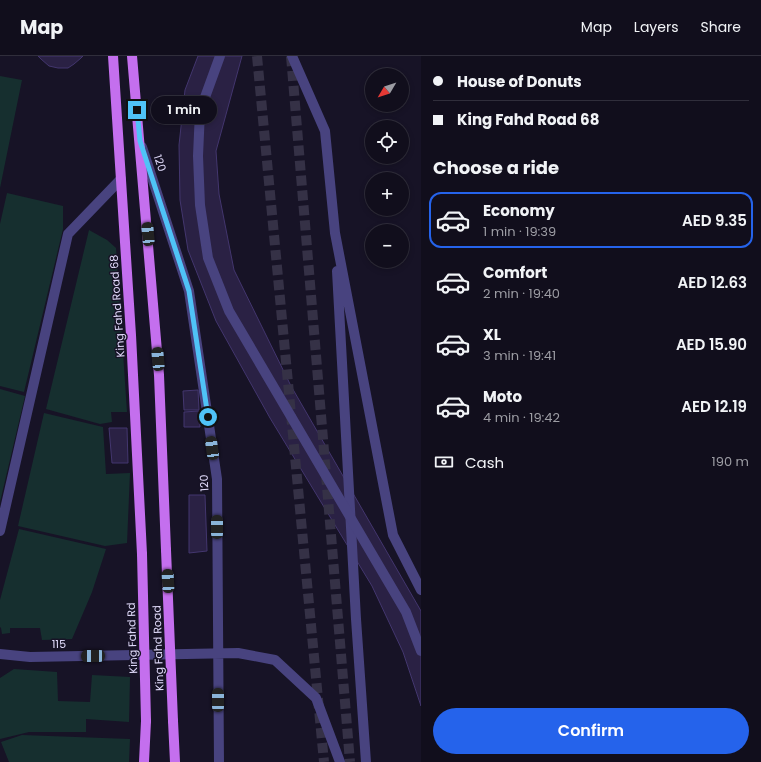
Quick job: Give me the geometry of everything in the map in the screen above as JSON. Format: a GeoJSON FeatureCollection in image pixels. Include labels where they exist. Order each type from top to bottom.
{"type":"FeatureCollection","features":[{"type":"Feature","properties":{"kind":"main road","name":"King Fahd Road 68"},"geometry":{"type":"LineString","coordinates":[[113,56],[131,335],[142,554]]}},
{"type":"Feature","properties":{"kind":"main road"},"geometry":{"type":"LineString","coordinates":[[132,56],[140,141]]}},
{"type":"Feature","properties":{"kind":"main road","name":"King Fahd Road"},"geometry":{"type":"LineString","coordinates":[[140,141],[159,375],[175,762]]}},
{"type":"Feature","properties":{"kind":"main road","name":"King Fahd Rd"},"geometry":{"type":"LineString","coordinates":[[142,554],[146,721],[144,762]]}},
{"type":"Feature","properties":{"kind":"street"},"geometry":{"type":"LineString","coordinates":[[220,56],[200,111],[198,156],[200,205],[208,258],[230,311],[406,612],[421,651]]}},
{"type":"Feature","properties":{"kind":"street"},"geometry":{"type":"LineString","coordinates":[[292,56],[325,131],[335,233],[356,619],[366,762]]}},
{"type":"Feature","properties":{"kind":"street","name":"120"},"geometry":{"type":"LineString","coordinates":[[140,141],[189,291],[217,479],[219,762]]}},
{"type":"Feature","properties":{"kind":"street"},"geometry":{"type":"LineString","coordinates":[[0,531],[68,234],[121,179]]}},
{"type":"Feature","properties":{"kind":"street"},"geometry":{"type":"LineString","coordinates":[[335,233],[393,535],[421,590]]}},
{"type":"Feature","properties":{"kind":"street","name":"115"},"geometry":{"type":"LineString","coordinates":[[0,654],[30,657],[238,653],[275,660],[316,698],[340,762]]}},
{"type":"Feature","properties":{"kind":"green space"},"geometry":{"type":"Polygon","coordinates":[[[0,76],[22,80],[0,188],[0,76]]]}},
{"type":"Feature","properties":{"kind":"green space"},"geometry":{"type":"Polygon","coordinates":[[[7,193],[63,206],[63,229],[24,392],[0,386],[0,224],[7,193]]]}},
{"type":"Feature","properties":{"kind":"green space"},"geometry":{"type":"Polygon","coordinates":[[[89,230],[107,240],[116,248],[127,412],[111,412],[112,422],[100,424],[46,409],[89,230]]]}},
{"type":"Feature","properties":{"kind":"green space"},"geometry":{"type":"Polygon","coordinates":[[[0,389],[25,396],[0,502],[0,389]]]}},
{"type":"Feature","properties":{"kind":"green space"},"geometry":{"type":"Polygon","coordinates":[[[44,413],[103,427],[106,474],[130,473],[127,543],[105,546],[18,526],[44,413]]]}},
{"type":"Feature","properties":{"kind":"green space"},"geometry":{"type":"Polygon","coordinates":[[[19,529],[106,549],[92,592],[72,639],[42,640],[40,628],[10,628],[10,633],[2,634],[0,627],[0,600],[19,529]]]}},
{"type":"Feature","properties":{"kind":"green space"},"geometry":{"type":"Polygon","coordinates":[[[14,669],[57,672],[58,701],[90,702],[92,675],[130,677],[129,722],[86,719],[86,732],[29,732],[0,739],[0,678],[14,669]]]}},
{"type":"Feature","properties":{"kind":"green space"},"geometry":{"type":"Polygon","coordinates":[[[22,735],[130,739],[129,762],[9,762],[1,742],[22,735]]]}},
{"type":"Feature","properties":{"kind":"building"},"geometry":{"type":"Polygon","coordinates":[[[38,56],[83,56],[68,68],[58,68],[49,66],[38,56]]]}},
{"type":"Feature","properties":{"kind":"building"},"geometry":{"type":"Polygon","coordinates":[[[198,56],[242,56],[216,151],[219,194],[234,270],[291,386],[421,611],[421,706],[403,652],[372,586],[270,418],[216,321],[188,250],[180,200],[179,145],[185,90],[198,56]]]}},
{"type":"Feature","properties":{"kind":"building"},"geometry":{"type":"Polygon","coordinates":[[[198,390],[199,410],[184,410],[183,391],[198,390]]]}},
{"type":"Feature","properties":{"kind":"building"},"geometry":{"type":"Polygon","coordinates":[[[199,411],[200,427],[184,427],[184,412],[199,411]]]}},
{"type":"Feature","properties":{"kind":"building"},"geometry":{"type":"Polygon","coordinates":[[[109,428],[127,428],[128,463],[112,463],[109,428]]]}},
{"type":"Feature","properties":{"kind":"building"},"geometry":{"type":"Polygon","coordinates":[[[189,495],[205,495],[207,551],[189,553],[189,495]]]}},
{"type":"Feature","properties":{"kind":"tunnel"},"geometry":{"type":"LineString","coordinates":[[257,56],[324,762]]}},
{"type":"Feature","properties":{"kind":"tunnel"},"geometry":{"type":"LineString","coordinates":[[291,56],[350,762]]}},
{"type":"Feature","properties":{"kind":"route"},"geometry":{"type":"LineString","coordinates":[[137,110],[140,141],[189,291],[208,417]]}}]}
